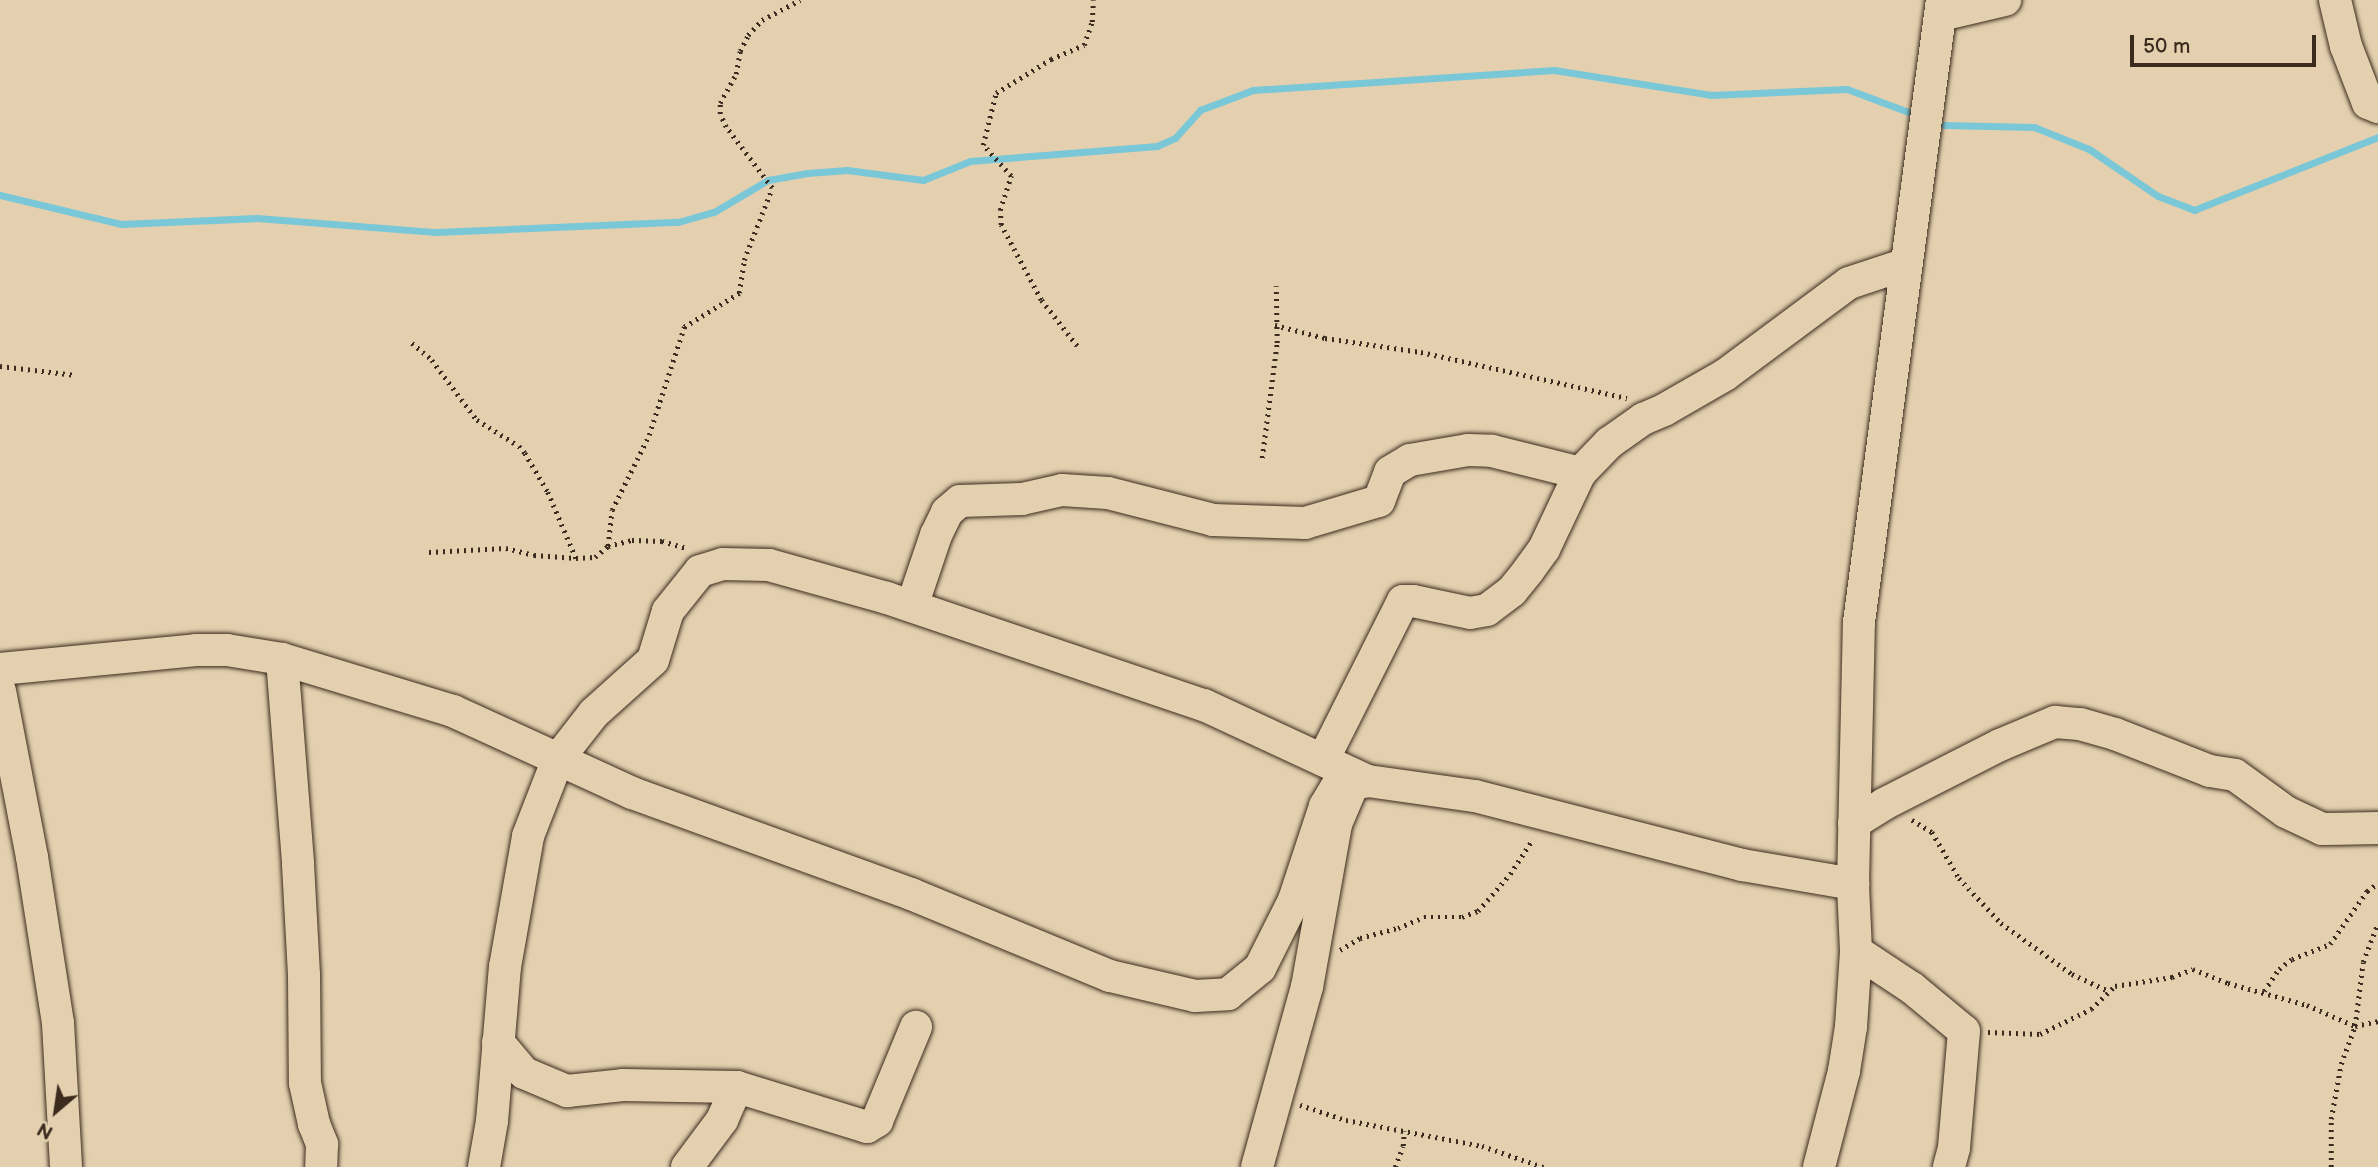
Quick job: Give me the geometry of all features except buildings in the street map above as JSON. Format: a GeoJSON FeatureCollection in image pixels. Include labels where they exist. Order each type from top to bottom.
{"type":"FeatureCollection","features":[{"type":"Feature","properties":{"kind":"street"},"geometry":{"type":"LineString","coordinates":[[1819,1167],[1846,1060],[1856,951],[1853,884],[1859,622],[1934,49],[1942,7],[2005,0]]}},
{"type":"Feature","properties":{"kind":"street"},"geometry":{"type":"LineString","coordinates":[[2334,0],[2346,46],[2368,103],[2378,107]]}},
{"type":"Feature","properties":{"kind":"street"},"geometry":{"type":"LineString","coordinates":[[1323,760],[1403,601],[1470,614],[1488,610],[1500,602],[1544,549],[1580,473],[1609,443],[1643,419],[1725,375],[1849,283],[1906,264]]}},
{"type":"Feature","properties":{"kind":"street"},"geometry":{"type":"LineString","coordinates":[[912,606],[936,535],[947,512],[960,501],[1022,499],[1062,490],[1108,493],[1213,520],[1305,523],[1379,501],[1390,472],[1410,460],[1468,450],[1492,451],[1580,473]]}},
{"type":"Feature","properties":{"kind":"street"},"geometry":{"type":"LineString","coordinates":[[484,1167],[492,1121],[505,967],[528,836],[558,759],[594,713],[653,660],[668,611],[700,571],[723,564],[769,565],[912,606],[1204,705],[1323,760],[1361,783]]}},
{"type":"Feature","properties":{"kind":"street"},"geometry":{"type":"LineString","coordinates":[[0,669],[196,650],[228,650],[282,659],[453,711],[679,812],[911,894],[1110,976],[1195,996],[1228,994],[1260,968],[1294,900],[1325,806],[1336,788],[1361,783],[1475,796],[1742,865],[1853,884]]}},
{"type":"Feature","properties":{"kind":"street"},"geometry":{"type":"LineString","coordinates":[[282,659],[300,889],[305,1083],[314,1124],[322,1144],[321,1167]]}},
{"type":"Feature","properties":{"kind":"street"},"geometry":{"type":"LineString","coordinates":[[0,691],[32,857],[58,1023],[66,1167]]}},
{"type":"Feature","properties":{"kind":"street"},"geometry":{"type":"LineString","coordinates":[[1854,823],[1884,804],[2000,745],[2055,722],[2080,724],[2115,734],[2210,771],[2235,775],[2286,812],[2322,829],[2378,828]]}},
{"type":"Feature","properties":{"kind":"street"},"geometry":{"type":"LineString","coordinates":[[1256,1167],[1307,987],[1336,824],[1361,783]]}},
{"type":"Feature","properties":{"kind":"street"},"geometry":{"type":"LineString","coordinates":[[1856,951],[1912,988],[1964,1031],[1954,1148],[1949,1167]]}},
{"type":"Feature","properties":{"kind":"street"},"geometry":{"type":"LineString","coordinates":[[498,1042],[524,1073],[568,1091],[623,1085],[737,1087],[867,1128],[877,1121],[916,1027]]}},
{"type":"Feature","properties":{"kind":"street"},"geometry":{"type":"LineString","coordinates":[[687,1167],[722,1120],[737,1087]]}},
{"type":"Feature","properties":{"kind":"path"},"geometry":{"type":"LineString","coordinates":[[608,546],[612,510],[649,435],[684,327],[739,293],[744,260],[772,188],[726,127],[720,114],[720,103],[736,74],[740,51],[748,35],[762,20],[800,0]]}},
{"type":"Feature","properties":{"kind":"path"},"geometry":{"type":"LineString","coordinates":[[1077,346],[1041,300],[1001,225],[1000,210],[1011,176],[983,145],[996,93],[1051,59],[1084,45],[1092,22],[1093,0]]}},
{"type":"Feature","properties":{"kind":"path"},"geometry":{"type":"LineString","coordinates":[[1262,458],[1277,343],[1276,286]]}},
{"type":"Feature","properties":{"kind":"path"},"geometry":{"type":"LineString","coordinates":[[1275,325],[1325,338],[1422,352],[1522,373],[1611,393],[1664,410]]}},
{"type":"Feature","properties":{"kind":"path"},"geometry":{"type":"LineString","coordinates":[[412,343],[432,360],[477,420],[519,446],[525,453],[548,492],[576,558]]}},
{"type":"Feature","properties":{"kind":"path"},"geometry":{"type":"LineString","coordinates":[[0,366],[30,367],[75,375]]}},
{"type":"Feature","properties":{"kind":"path"},"geometry":{"type":"LineString","coordinates":[[429,552],[506,548],[545,557],[595,557],[608,546],[632,540],[662,541],[697,550]]}},
{"type":"Feature","properties":{"kind":"path"},"geometry":{"type":"LineString","coordinates":[[1884,804],[1932,832],[1959,878],[2001,923],[2072,974],[2108,991]]}},
{"type":"Feature","properties":{"kind":"path"},"geometry":{"type":"LineString","coordinates":[[1307,987],[1340,950],[1360,938],[1398,928],[1424,917],[1462,917],[1478,911],[1510,874],[1549,816]]}},
{"type":"Feature","properties":{"kind":"path"},"geometry":{"type":"LineString","coordinates":[[2264,991],[2279,969],[2292,959],[2330,944],[2367,891],[2378,883]]}},
{"type":"Feature","properties":{"kind":"path"},"geometry":{"type":"LineString","coordinates":[[2331,1167],[2331,1119],[2341,1064],[2356,1026],[2363,962],[2378,923]]}},
{"type":"Feature","properties":{"kind":"path"},"geometry":{"type":"LineString","coordinates":[[1964,1031],[2040,1034],[2091,1009],[2115,986],[2172,977],[2193,969],[2228,983],[2264,991],[2356,1026],[2371,1020],[2378,1021]]}},
{"type":"Feature","properties":{"kind":"path"},"geometry":{"type":"LineString","coordinates":[[1276,1098],[1346,1120],[1482,1146],[1543,1167]]}},
{"type":"Feature","properties":{"kind":"path"},"geometry":{"type":"LineString","coordinates":[[1395,1167],[1403,1146],[1404,1131]]}},
{"type":"Feature","properties":{"kind":"waterway"},"geometry":{"type":"LineString","coordinates":[[0,195],[121,224],[257,218],[436,232],[678,222],[714,212],[768,180],[807,173],[847,170],[923,180],[970,161],[1157,146],[1175,138],[1200,110],[1253,90],[1554,70],[1711,95],[1847,89],[1916,115]]}},
{"type":"Feature","properties":{"kind":"waterway"},"geometry":{"type":"LineString","coordinates":[[1944,125],[2034,127],[2089,149],[2158,196],[2194,210],[2378,137]]}}]}
